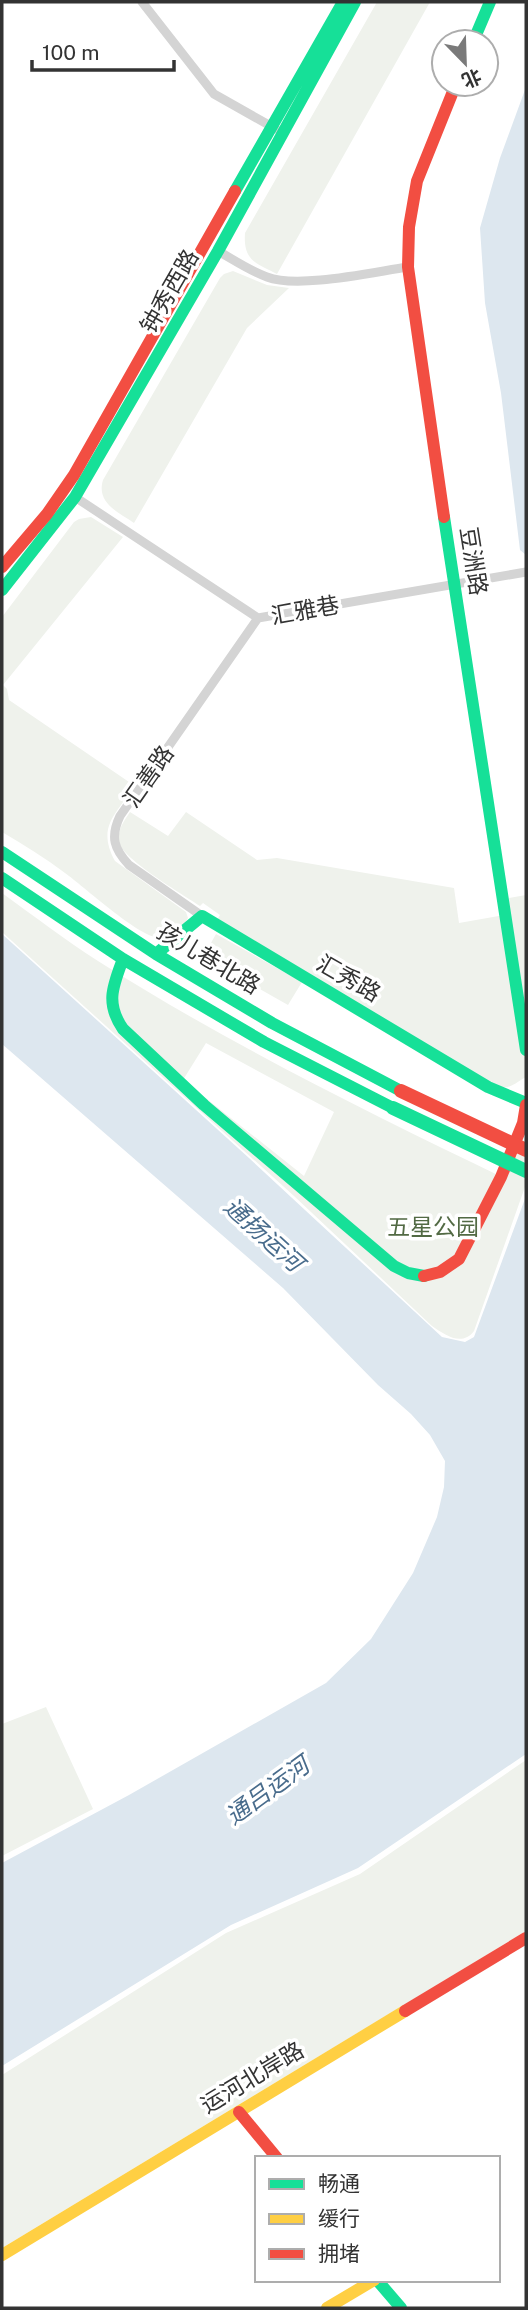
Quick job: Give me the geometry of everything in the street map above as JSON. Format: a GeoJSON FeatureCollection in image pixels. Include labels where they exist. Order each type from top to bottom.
{"type":"FeatureCollection","features":[{"type":"Feature","properties":{"kind":"street"},"geometry":{"type":"LineString","coordinates":[[142,2],[214,94],[278,130]]}},
{"type":"Feature","properties":{"kind":"street","name":"钟秀西路"},"geometry":{"type":"LineString","coordinates":[[2,590],[75,497],[218,251],[343,2]]}},
{"type":"Feature","properties":{"kind":"street","name":"钟秀西路"},"geometry":{"type":"LineString","coordinates":[[2,567],[47,514],[74,475],[355,2]]}},
{"type":"Feature","properties":{"kind":"street"},"geometry":{"type":"LineString","coordinates":[[479,28],[490,2]]}},
{"type":"Feature","properties":{"kind":"street","name":"豆洲路"},"geometry":{"type":"LineString","coordinates":[[450,98],[417,181],[409,228],[408,267],[526,1050]]}},
{"type":"Feature","properties":{"kind":"street"},"geometry":{"type":"LineString","coordinates":[[218,251],[267,277],[285,282],[303,282],[408,267]]}},
{"type":"Feature","properties":{"kind":"street","name":"汇雅巷"},"geometry":{"type":"LineString","coordinates":[[75,497],[258,618],[526,572]]}},
{"type":"Feature","properties":{"kind":"street","name":"汇善路"},"geometry":{"type":"LineString","coordinates":[[202,916],[129,865],[119,855],[114,842],[114,830],[120,816],[258,618]]}},
{"type":"Feature","properties":{"kind":"street","name":"孩儿巷北路"},"geometry":{"type":"LineString","coordinates":[[2,852],[156,954],[272,1023],[401,1091],[526,1150]]}},
{"type":"Feature","properties":{"kind":"street","name":"孩儿巷北路"},"geometry":{"type":"LineString","coordinates":[[2,878],[123,959],[264,1042],[393,1108],[526,1171]]}},
{"type":"Feature","properties":{"kind":"street"},"geometry":{"type":"LineString","coordinates":[[156,954],[202,916]]}},
{"type":"Feature","properties":{"kind":"street","name":"汇秀路"},"geometry":{"type":"LineString","coordinates":[[202,916],[488,1087],[526,1104]]}},
{"type":"Feature","properties":{"kind":"street"},"geometry":{"type":"LineString","coordinates":[[123,959],[115,981],[111,1006],[123,1029],[204,1105],[394,1266],[408,1273],[428,1276],[440,1272],[459,1259],[501,1177],[523,1122],[526,1104]]}},
{"type":"Feature","properties":{"kind":"street","name":"运河北岸路"},"geometry":{"type":"LineString","coordinates":[[2,2255],[526,1938]]}},
{"type":"Feature","properties":{"kind":"street"},"geometry":{"type":"LineString","coordinates":[[239,2112],[275,2156]]}},
{"type":"Feature","properties":{"kind":"street"},"geometry":{"type":"LineString","coordinates":[[327,2308],[372,2282]]}},
{"type":"Feature","properties":{"kind":"street"},"geometry":{"type":"LineString","coordinates":[[378,2282],[401,2308]]}},
{"type":"Feature","properties":{"kind":"green space"},"geometry":{"type":"Polygon","coordinates":[[[377,2],[430,2],[277,274],[252,260],[246,250],[245,233],[377,2]]]}},
{"type":"Feature","properties":{"kind":"green space"},"geometry":{"type":"Polygon","coordinates":[[[233,271],[267,285],[289,288],[247,328],[134,523],[115,511],[106,501],[102,488],[103,480],[220,278],[233,271]]]}},
{"type":"Feature","properties":{"kind":"green space"},"geometry":{"type":"Polygon","coordinates":[[[91,517],[123,537],[3,685],[7,689],[9,700],[129,782],[133,778],[135,781],[112,818],[107,837],[115,861],[186,912],[188,918],[183,925],[162,937],[137,929],[57,867],[2,832],[2,617],[74,522],[91,517]]]}},
{"type":"Feature","properties":{"kind":"green space"},"geometry":{"type":"Polygon","coordinates":[[[130,812],[168,836],[186,812],[257,860],[277,858],[454,888],[459,923],[510,914],[509,898],[526,895],[526,1077],[506,1087],[490,1084],[217,920],[220,915],[203,903],[200,906],[168,885],[142,867],[123,849],[119,834],[130,812]]]}},
{"type":"Feature","properties":{"kind":"green space","name":"五星公园"},"geometry":{"type":"Polygon","coordinates":[[[2,893],[86,953],[197,1021],[350,1102],[506,1179],[526,1135],[526,1184],[474,1331],[459,1339],[432,1326],[294,1196],[2,932],[2,893]],[[206,1043],[183,1080],[304,1176],[334,1112],[206,1043]]]}},
{"type":"Feature","properties":{"kind":"green space"},"geometry":{"type":"Polygon","coordinates":[[[216,934],[302,982],[288,1005],[203,957],[216,934]]]}},
{"type":"Feature","properties":{"kind":"green space"},"geometry":{"type":"Polygon","coordinates":[[[46,1707],[93,1809],[2,1856],[2,1724],[46,1707]]]}},
{"type":"Feature","properties":{"kind":"green space"},"geometry":{"type":"Polygon","coordinates":[[[526,1760],[526,1931],[2,2248],[2,2075],[226,1933],[360,1874],[526,1760]]]}},
{"type":"Feature","properties":{"kind":"water"},"geometry":{"type":"Polygon","coordinates":[[[526,87],[526,555],[520,550],[501,393],[485,303],[480,228],[500,158],[526,87]]]}},
{"type":"Feature","properties":{"kind":"water"},"geometry":{"type":"Polygon","coordinates":[[[2,934],[442,1337],[465,1342],[474,1337],[526,1196],[526,1754],[358,1868],[231,1925],[2,2066],[2,1863],[129,1795],[326,1683],[371,1639],[413,1573],[437,1517],[444,1487],[445,1461],[430,1435],[411,1414],[378,1385],[283,1288],[2,1044],[2,934]]]}},
{"type":"Feature","properties":{"kind":"traffic: fast"},"geometry":{"type":"LineString","coordinates":[[235,191],[343,2]]}},
{"type":"Feature","properties":{"kind":"traffic: fast"},"geometry":{"type":"LineString","coordinates":[[2,590],[75,497],[218,251],[355,2]]}},
{"type":"Feature","properties":{"kind":"traffic: fast"},"geometry":{"type":"LineString","coordinates":[[479,28],[490,2]]}},
{"type":"Feature","properties":{"kind":"traffic: fast"},"geometry":{"type":"LineString","coordinates":[[444,517],[526,1050]]}},
{"type":"Feature","properties":{"kind":"traffic: fast"},"geometry":{"type":"LineString","coordinates":[[2,852],[156,954],[272,1023],[401,1091]]}},
{"type":"Feature","properties":{"kind":"traffic: fast"},"geometry":{"type":"LineString","coordinates":[[2,878],[123,959],[264,1042],[393,1108]]}},
{"type":"Feature","properties":{"kind":"traffic: fast"},"geometry":{"type":"LineString","coordinates":[[156,954],[202,916],[488,1087],[526,1103]]}},
{"type":"Feature","properties":{"kind":"traffic: fast"},"geometry":{"type":"LineString","coordinates":[[123,959],[114,986],[112,1003],[123,1029],[204,1105],[394,1266],[408,1273],[424,1276]]}},
{"type":"Feature","properties":{"kind":"traffic: fast"},"geometry":{"type":"LineString","coordinates":[[393,1108],[526,1171]]}},
{"type":"Feature","properties":{"kind":"traffic: fast"},"geometry":{"type":"LineString","coordinates":[[379,2282],[401,2308]]}},
{"type":"Feature","properties":{"kind":"traffic: slow"},"geometry":{"type":"LineString","coordinates":[[2,2255],[405,2011]]}},
{"type":"Feature","properties":{"kind":"traffic: slow"},"geometry":{"type":"LineString","coordinates":[[327,2308],[371,2282]]}},
{"type":"Feature","properties":{"kind":"traffic: jam"},"geometry":{"type":"LineString","coordinates":[[444,517],[408,267],[409,227],[417,181],[450,98]]}},
{"type":"Feature","properties":{"kind":"traffic: jam"},"geometry":{"type":"LineString","coordinates":[[2,567],[47,514],[74,475],[235,191]]}},
{"type":"Feature","properties":{"kind":"traffic: jam"},"geometry":{"type":"LineString","coordinates":[[401,1091],[526,1150]]}},
{"type":"Feature","properties":{"kind":"traffic: jam"},"geometry":{"type":"LineString","coordinates":[[424,1276],[440,1272],[459,1259],[501,1177],[523,1123],[526,1105]]}},
{"type":"Feature","properties":{"kind":"traffic: jam"},"geometry":{"type":"LineString","coordinates":[[405,2011],[526,1938]]}},
{"type":"Feature","properties":{"kind":"traffic: jam"},"geometry":{"type":"LineString","coordinates":[[239,2112],[275,2156]]}},
{"type":"Feature","properties":{"kind":"water label","name":"通扬运河"},"geometry":{"type":"Point","coordinates":[264,1234]}},
{"type":"Feature","properties":{"kind":"water label","name":"通吕运河"},"geometry":{"type":"Point","coordinates":[267,1790]}}]}
